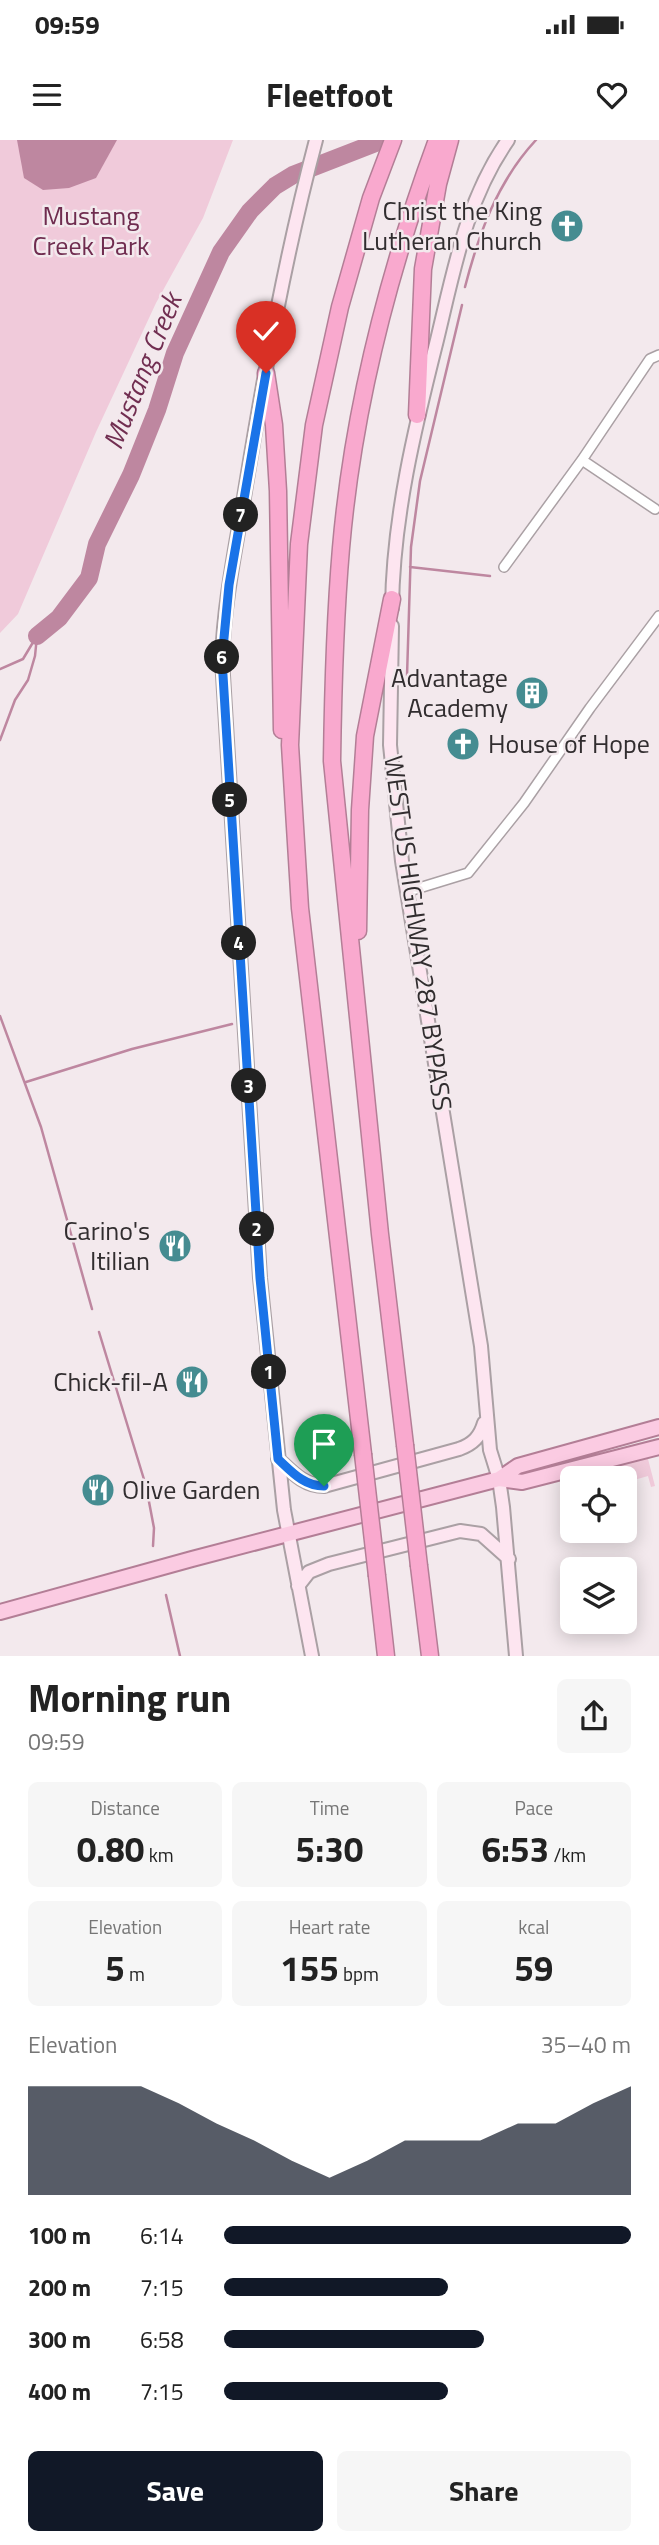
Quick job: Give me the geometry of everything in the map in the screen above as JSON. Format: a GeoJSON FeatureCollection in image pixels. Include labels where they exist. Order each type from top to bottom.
{"type":"FeatureCollection","features":[{"type":"Feature","properties":{"kind":"highway"},"geometry":{"type":"LineString","coordinates":[[386,1656],[300,908],[290,745],[299,544],[314,425],[340,307],[371,198],[393,140]]}},
{"type":"Feature","properties":{"kind":"highway"},"geometry":{"type":"LineString","coordinates":[[430,1656],[382,1247],[355,986],[332,761],[332,702],[341,547],[368,374],[405,232],[437,140]]}},
{"type":"Feature","properties":{"kind":"highway"},"geometry":{"type":"LineString","coordinates":[[417,415],[423,269],[450,140]]}},
{"type":"Feature","properties":{"kind":"highway"},"geometry":{"type":"LineString","coordinates":[[266,373],[274,425],[278,491],[281,718],[284,751],[292,768]]}},
{"type":"Feature","properties":{"kind":"highway"},"geometry":{"type":"LineString","coordinates":[[355,986],[365,736],[392,599]]}},
{"type":"Feature","properties":{"kind":"main road"},"geometry":{"type":"LineString","coordinates":[[312,1656],[284,1510],[260,1278],[222,659],[226,607],[266,373],[295,219],[316,140]]}},
{"type":"Feature","properties":{"kind":"main road","name":"WEST US HIGHWAY 287 BYPASS"},"geometry":{"type":"LineString","coordinates":[[508,140],[482,182],[461,240],[417,415],[400,516],[392,599],[390,745],[406,891],[481,1346],[485,1415],[490,1450],[499,1479],[509,1559],[516,1656]]}},
{"type":"Feature","properties":{"kind":"main road"},"geometry":{"type":"LineString","coordinates":[[278,1459],[302,1480],[316,1486],[324,1486],[468,1446],[480,1434],[485,1415]]}},
{"type":"Feature","properties":{"kind":"main road"},"geometry":{"type":"LineString","coordinates":[[0,1612],[499,1479],[518,1466],[659,1427]]}},
{"type":"Feature","properties":{"kind":"main road"},"geometry":{"type":"LineString","coordinates":[[499,1479],[522,1482],[659,1447]]}},
{"type":"Feature","properties":{"kind":"main road"},"geometry":{"type":"LineString","coordinates":[[298,1586],[309,1572],[322,1566],[460,1531],[481,1534],[509,1559]]}},
{"type":"Feature","properties":{"kind":"street"},"geometry":{"type":"LineString","coordinates":[[504,567],[582,460],[650,359],[659,355]]}},
{"type":"Feature","properties":{"kind":"street"},"geometry":{"type":"LineString","coordinates":[[582,460],[655,509]]}},
{"type":"Feature","properties":{"kind":"street"},"geometry":{"type":"LineString","coordinates":[[406,891],[468,873],[524,803],[659,616]]}},
{"type":"Feature","properties":{"kind":"green space","name":"Mustang Creek Park"},"geometry":{"type":"Polygon","coordinates":[[[0,140],[233,140],[203,218],[156,303],[96,432],[18,614],[0,633],[0,140]]]}},
{"type":"Feature","properties":{"kind":"green space"},"geometry":{"type":"Polygon","coordinates":[[[639,1455],[648,1459],[655,1486],[651,1487],[648,1476],[637,1479],[637,1466],[616,1466],[620,1460],[639,1455]]]}},
{"type":"Feature","properties":{"kind":"shaded area"},"geometry":{"type":"Polygon","coordinates":[[[17,140],[117,140],[96,178],[69,188],[43,190],[24,178],[17,140]]]}},
{"type":"Feature","properties":{"kind":"waterway","name":"Mustang Creek"},"geometry":{"type":"LineString","coordinates":[[37,636],[59,618],[89,578],[97,544],[131,475],[157,410],[175,353],[221,252],[250,211],[275,186],[293,175],[383,140]]}},
{"type":"Feature","properties":{"kind":"waterway"},"geometry":{"type":"LineString","coordinates":[[465,287],[491,209],[510,173],[536,140]]}},
{"type":"Feature","properties":{"kind":"waterway"},"geometry":{"type":"LineString","coordinates":[[407,676],[411,547],[420,481],[462,305]]}},
{"type":"Feature","properties":{"kind":"waterway"},"geometry":{"type":"LineString","coordinates":[[410,567],[490,576]]}},
{"type":"Feature","properties":{"kind":"waterway"},"geometry":{"type":"LineString","coordinates":[[0,740],[15,700],[28,680],[37,636]]}},
{"type":"Feature","properties":{"kind":"waterway","name":"Mustang Creek"},"geometry":{"type":"LineString","coordinates":[[0,669],[23,659],[35,639]]}},
{"type":"Feature","properties":{"kind":"waterway"},"geometry":{"type":"LineString","coordinates":[[0,1016],[41,1127],[92,1309]]}},
{"type":"Feature","properties":{"kind":"waterway"},"geometry":{"type":"LineString","coordinates":[[26,1082],[132,1049],[232,1024]]}},
{"type":"Feature","properties":{"kind":"waterway"},"geometry":{"type":"LineString","coordinates":[[99,1332],[146,1486],[154,1528],[153,1546]]}},
{"type":"Feature","properties":{"kind":"waterway"},"geometry":{"type":"LineString","coordinates":[[166,1595],[180,1656]]}},
{"type":"Feature","properties":{"kind":"place","name":"Christ the King Lutheran Church"},"geometry":{"type":"Point","coordinates":[567,226]}},
{"type":"Feature","properties":{"kind":"place","name":"Advantage Academy"},"geometry":{"type":"Point","coordinates":[532,693]}},
{"type":"Feature","properties":{"kind":"place","name":"House of Hope"},"geometry":{"type":"Point","coordinates":[463,744]}},
{"type":"Feature","properties":{"kind":"place","name":"Carino's Itilian"},"geometry":{"type":"Point","coordinates":[175,1246]}},
{"type":"Feature","properties":{"kind":"place","name":"Chick-fil-A"},"geometry":{"type":"Point","coordinates":[192,1382]}},
{"type":"Feature","properties":{"kind":"place","name":"Olive Garden"},"geometry":{"type":"Point","coordinates":[98,1490]}},
{"type":"Feature","properties":{"kind":"route"},"geometry":{"type":"LineString","coordinates":[[266,373],[229,585],[222,659],[260,1278],[278,1459],[302,1480],[316,1486],[324,1486]]}}]}
